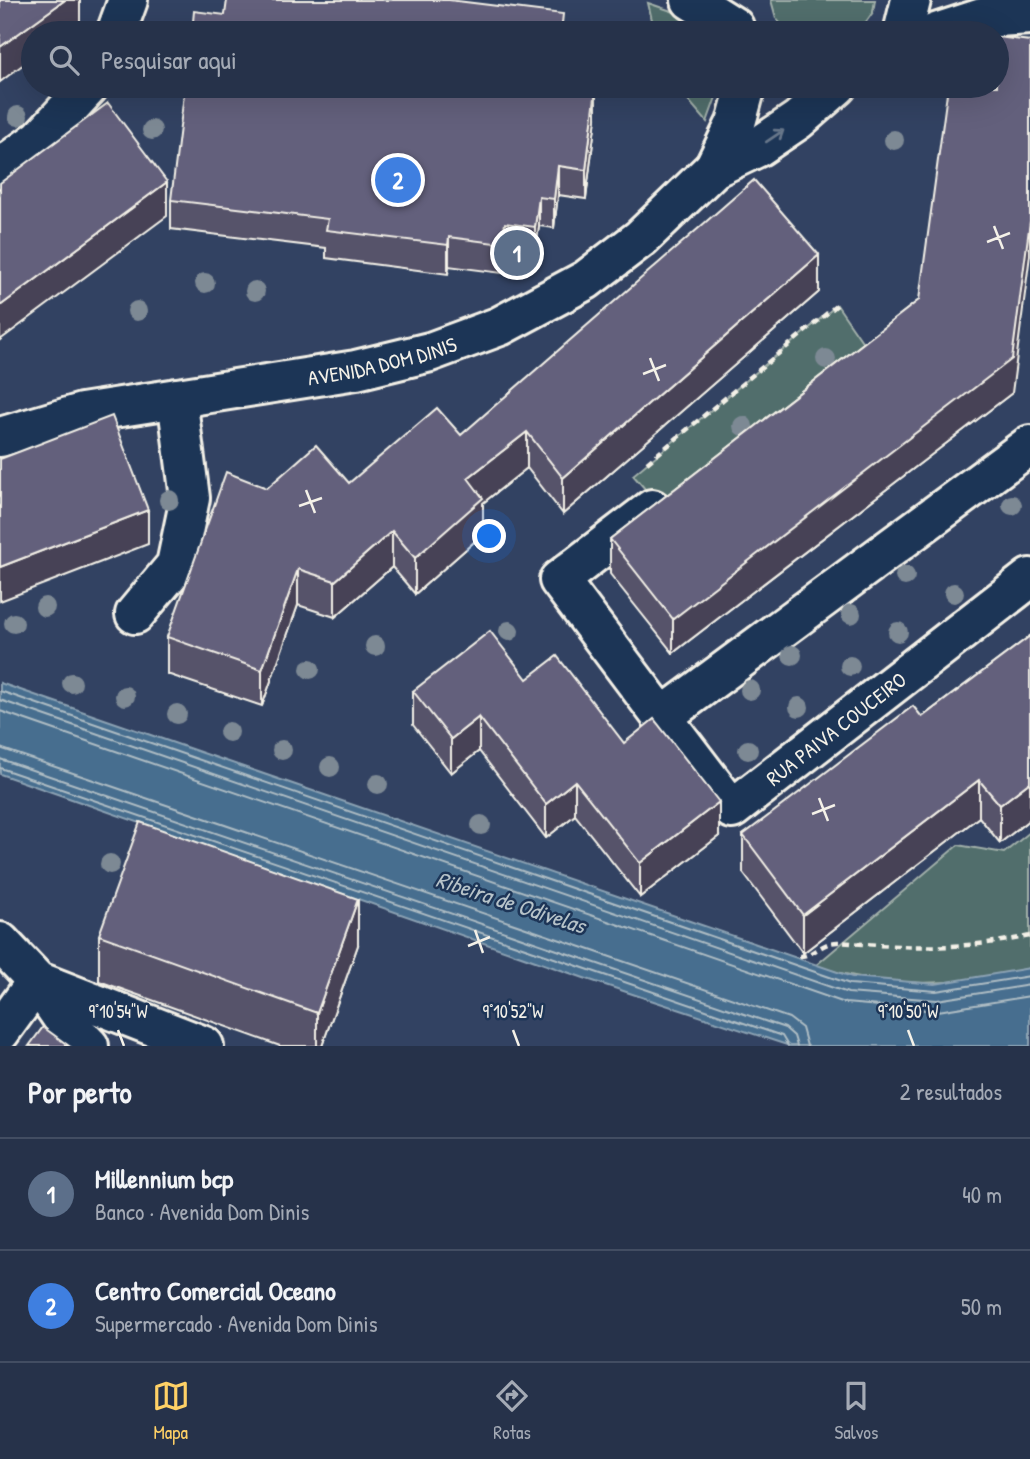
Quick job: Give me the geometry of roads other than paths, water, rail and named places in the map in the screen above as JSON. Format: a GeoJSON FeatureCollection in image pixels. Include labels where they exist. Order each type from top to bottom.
{"type":"FeatureCollection","features":[{"type":"Feature","properties":{"kind":"street"},"geometry":{"type":"LineString","coordinates":[[120,21],[128,0]]}},
{"type":"Feature","properties":{"kind":"street"},"geometry":{"type":"LineString","coordinates":[[691,0],[734,20]]}},
{"type":"Feature","properties":{"kind":"street"},"geometry":{"type":"LineString","coordinates":[[906,21],[911,0]]}},
{"type":"Feature","properties":{"kind":"street"},"geometry":{"type":"LineString","coordinates":[[992,0],[1030,15]]}},
{"type":"Feature","properties":{"kind":"street"},"geometry":{"type":"LineString","coordinates":[[973,21],[1030,15]]}},
{"type":"Feature","properties":{"kind":"street"},"geometry":{"type":"LineString","coordinates":[[0,168],[40,139],[78,98]]}},
{"type":"Feature","properties":{"kind":"street","name":"AVENIDA DOM DINIS"},"geometry":{"type":"LineString","coordinates":[[714,168],[736,123],[743,98]]}},
{"type":"Feature","properties":{"kind":"street","name":"AVENIDA DOM DINIS"},"geometry":{"type":"LineString","coordinates":[[0,437],[82,413],[356,370],[430,352],[500,326],[586,279],[641,238],[714,168],[758,147],[798,120],[824,98]]}},
{"type":"Feature","properties":{"kind":"street"},"geometry":{"type":"LineString","coordinates":[[135,614],[176,565],[190,498],[177,398]]}},
{"type":"Feature","properties":{"kind":"street"},"geometry":{"type":"LineString","coordinates":[[662,717],[1030,445]]}},
{"type":"Feature","properties":{"kind":"street","name":"RUA PAIVA COUCEIRO"},"geometry":{"type":"LineString","coordinates":[[658,504],[559,580],[732,809],[1030,578]]}},
{"type":"Feature","properties":{"kind":"street"},"geometry":{"type":"LineString","coordinates":[[0,942],[37,981],[63,1019],[89,1046]]}},
{"type":"Feature","properties":{"kind":"street"},"geometry":{"type":"LineString","coordinates":[[0,1032],[37,981]]}},
{"type":"Feature","properties":{"kind":"street"},"geometry":{"type":"LineString","coordinates":[[37,981],[204,1046]]}},
{"type":"Feature","properties":{"kind":"water","name":"Ribeira de Odivelas"},"geometry":{"type":"Polygon","coordinates":[[[0,683],[852,977],[935,984],[1030,968],[1030,1046],[790,1046],[584,978],[0,774],[0,683]]]}},
{"type":"Feature","properties":{"kind":"place","name":"Centro Comercial Oceano"},"geometry":{"type":"Point","coordinates":[398,180]}},
{"type":"Feature","properties":{"kind":"place","name":"Millennium bcp"},"geometry":{"type":"Point","coordinates":[517,253]}}]}
